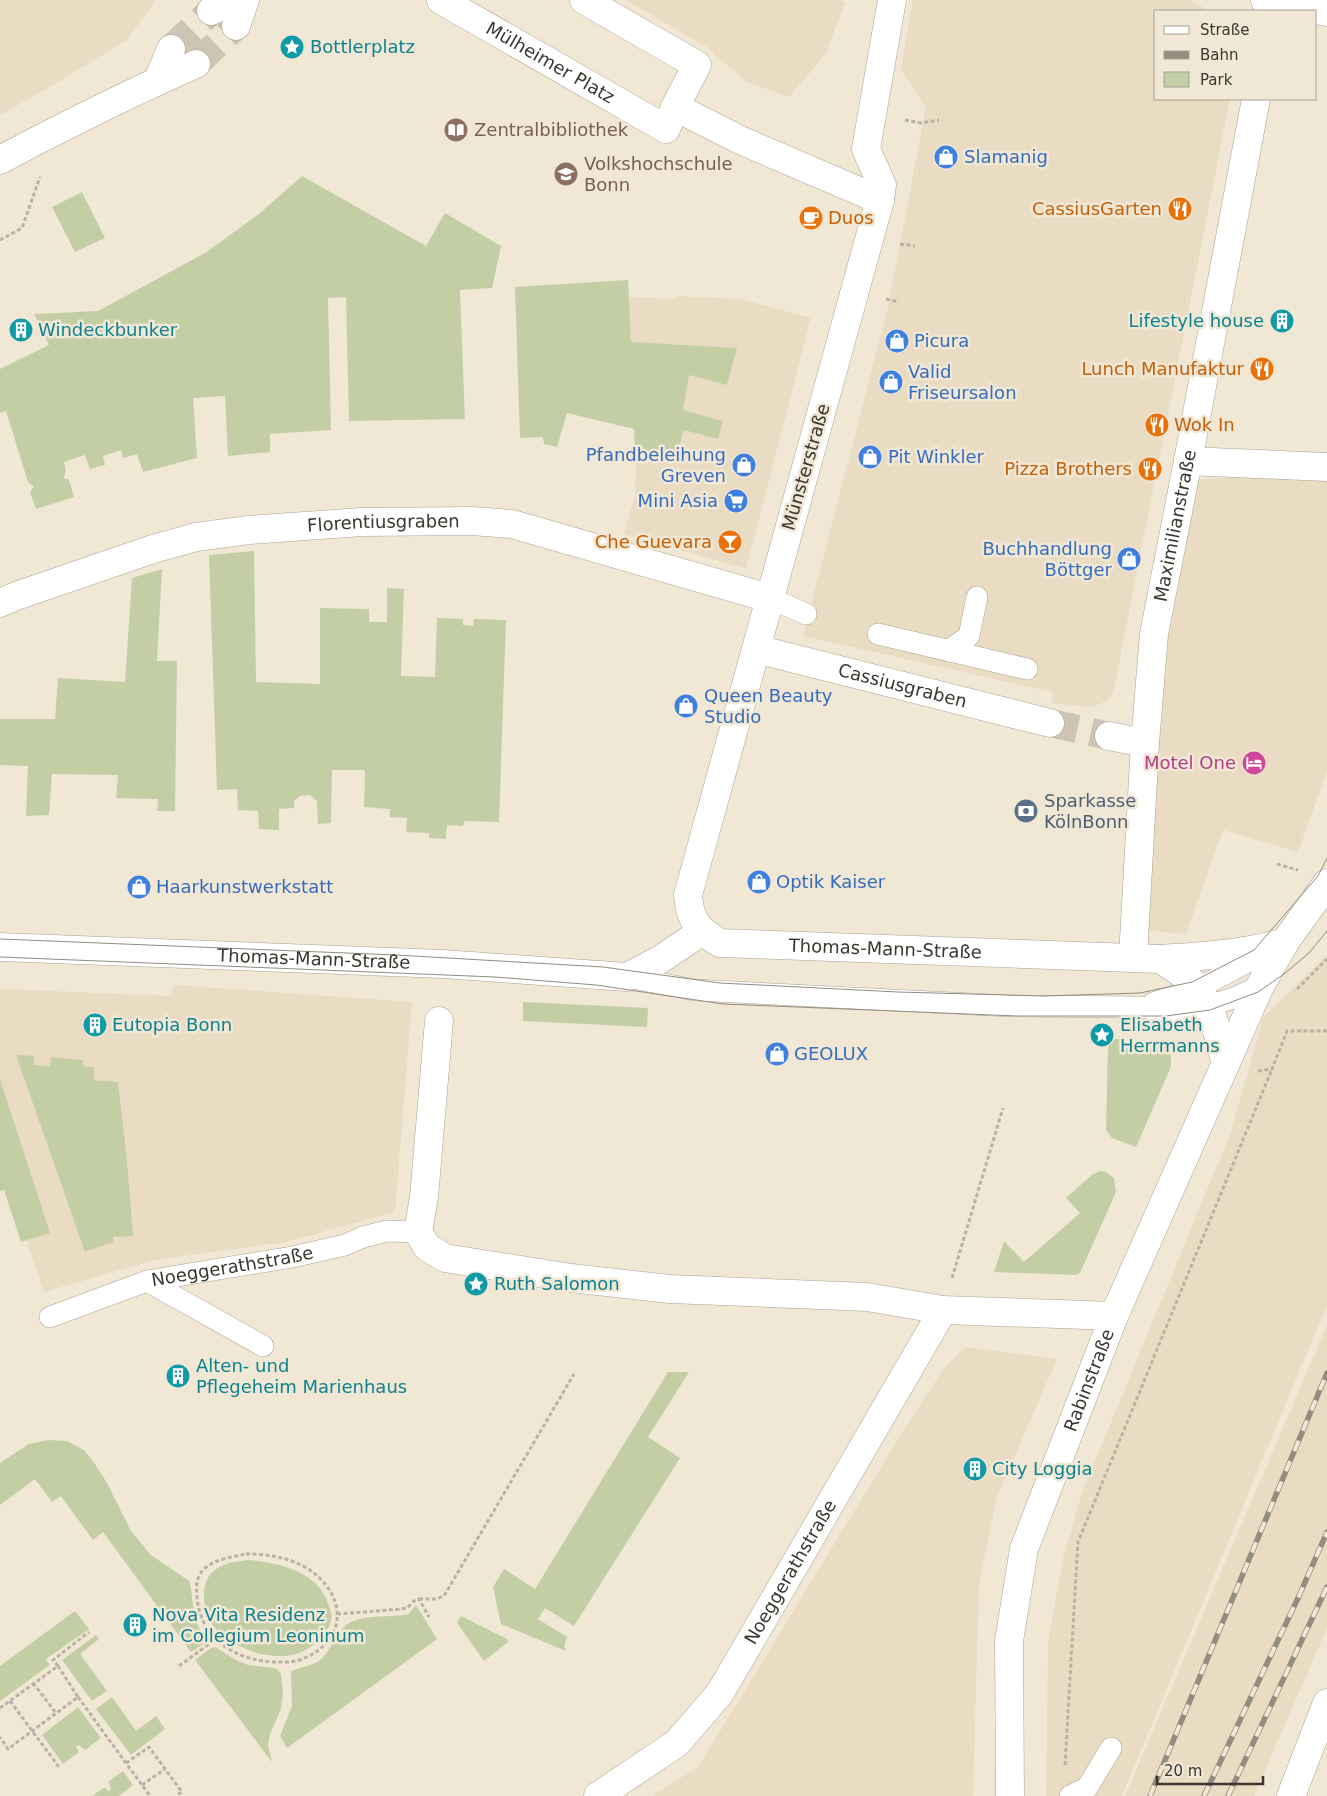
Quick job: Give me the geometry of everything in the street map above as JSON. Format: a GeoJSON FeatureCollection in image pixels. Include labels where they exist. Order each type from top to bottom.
{"type":"FeatureCollection","features":[{"type":"Feature","properties":{"kind":"street"},"geometry":{"type":"LineString","coordinates":[[227,12],[245,0]]}},
{"type":"Feature","properties":{"kind":"street","name":"Mülheimer Platz"},"geometry":{"type":"LineString","coordinates":[[441,0],[666,129],[697,65],[584,0]]}},
{"type":"Feature","properties":{"kind":"street","name":"Münsterstraße"},"geometry":{"type":"LineString","coordinates":[[701,932],[689,908],[688,895],[880,200],[882,185],[866,149],[892,0]]}},
{"type":"Feature","properties":{"kind":"street"},"geometry":{"type":"LineString","coordinates":[[1271,4],[1313,10]]}},
{"type":"Feature","properties":{"kind":"street"},"geometry":{"type":"LineString","coordinates":[[158,80],[171,49]]}},
{"type":"Feature","properties":{"kind":"street"},"geometry":{"type":"LineString","coordinates":[[0,160],[158,80],[196,64]]}},
{"type":"Feature","properties":{"kind":"street","name":"Maximilianstraße"},"geometry":{"type":"LineString","coordinates":[[1133,958],[1144,744],[1154,634],[1256,100]]}},
{"type":"Feature","properties":{"kind":"street"},"geometry":{"type":"LineString","coordinates":[[675,107],[740,140],[880,200]]}},
{"type":"Feature","properties":{"kind":"street"},"geometry":{"type":"LineString","coordinates":[[1188,461],[1327,467]]}},
{"type":"Feature","properties":{"kind":"street","name":"Florentiusgraben"},"geometry":{"type":"LineString","coordinates":[[0,603],[153,548],[196,537],[278,528],[399,520],[472,520],[512,524],[769,598]]}},
{"type":"Feature","properties":{"kind":"street","name":"Cassiusgraben"},"geometry":{"type":"LineString","coordinates":[[756,649],[1050,722]]}},
{"type":"Feature","properties":{"kind":"street"},"geometry":{"type":"LineString","coordinates":[[1109,736],[1144,744]]}},
{"type":"Feature","properties":{"kind":"street","name":"Rabinstraße"},"geometry":{"type":"LineString","coordinates":[[1010,1796],[1009,1641],[1024,1549],[1114,1316],[1260,986],[1285,942],[1327,883]]}},
{"type":"Feature","properties":{"kind":"street"},"geometry":{"type":"LineString","coordinates":[[627,977],[661,959],[701,932]]}},
{"type":"Feature","properties":{"kind":"street","name":"Thomas-Mann-Straße"},"geometry":{"type":"LineString","coordinates":[[701,932],[720,943],[1160,960],[1225,955],[1285,942]]}},
{"type":"Feature","properties":{"kind":"street","name":"Thomas-Mann-Straße"},"geometry":{"type":"LineString","coordinates":[[0,947],[443,964],[627,977]]}},
{"type":"Feature","properties":{"kind":"street","name":"Thomas-Mann-Straße"},"geometry":{"type":"LineString","coordinates":[[1160,960],[1178,970],[1192,982],[1202,998],[1226,1063]]}},
{"type":"Feature","properties":{"kind":"street"},"geometry":{"type":"LineString","coordinates":[[439,1021],[424,1198],[418,1232],[427,1248],[444,1258],[531,1272],[670,1289],[867,1297],[943,1310],[1114,1316]]}},
{"type":"Feature","properties":{"kind":"street","name":"Noeggerathstraße"},"geometry":{"type":"LineString","coordinates":[[598,1796],[677,1744],[720,1693],[943,1310]]}},
{"type":"Feature","properties":{"kind":"street"},"geometry":{"type":"LineString","coordinates":[[1291,1796],[1327,1703]]}},
{"type":"Feature","properties":{"kind":"lane"},"geometry":{"type":"LineString","coordinates":[[948,651],[969,636],[977,597]]}},
{"type":"Feature","properties":{"kind":"lane"},"geometry":{"type":"LineString","coordinates":[[769,598],[806,614]]}},
{"type":"Feature","properties":{"kind":"lane"},"geometry":{"type":"LineString","coordinates":[[878,634],[1027,669]]}},
{"type":"Feature","properties":{"kind":"lane","name":"Thomas-Mann-Straße"},"geometry":{"type":"LineString","coordinates":[[1202,998],[1285,942]]}},
{"type":"Feature","properties":{"kind":"lane","name":"Thomas-Mann-Straße"},"geometry":{"type":"LineString","coordinates":[[627,977],[695,990],[1011,1006],[1141,1006],[1202,998],[1234,998],[1260,986]]}},
{"type":"Feature","properties":{"kind":"lane","name":"Noeggerathstraße"},"geometry":{"type":"LineString","coordinates":[[50,1316],[147,1281],[345,1245],[363,1237],[387,1231],[418,1232]]}},
{"type":"Feature","properties":{"kind":"lane"},"geometry":{"type":"LineString","coordinates":[[147,1281],[263,1346]]}},
{"type":"Feature","properties":{"kind":"lane"},"geometry":{"type":"LineString","coordinates":[[1070,1796],[1087,1788],[1111,1748]]}},
{"type":"Feature","properties":{"kind":"path"},"geometry":{"type":"LineString","coordinates":[[0,240],[22,228],[40,176]]}},
{"type":"Feature","properties":{"kind":"path"},"geometry":{"type":"LineString","coordinates":[[1064,1767],[1078,1542],[1287,1031],[1327,1031]]}},
{"type":"Feature","properties":{"kind":"path"},"geometry":{"type":"LineString","coordinates":[[1256,1072],[1272,1069]]}},
{"type":"Feature","properties":{"kind":"path"},"geometry":{"type":"LineString","coordinates":[[943,1310],[1003,1108]]}},
{"type":"Feature","properties":{"kind":"path"},"geometry":{"type":"LineString","coordinates":[[337,1614],[401,1610],[407,1608],[416,1599],[436,1599],[444,1596],[574,1374]]}},
{"type":"Feature","properties":{"kind":"path"},"geometry":{"type":"LineString","coordinates":[[246,1554],[269,1554],[290,1560],[319,1577],[329,1588],[335,1599],[338,1620],[334,1632],[325,1644],[314,1653],[292,1662],[263,1661],[246,1658],[230,1650],[216,1639],[206,1628],[200,1615],[196,1586],[198,1577],[204,1569],[228,1557],[246,1554]]}},
{"type":"Feature","properties":{"kind":"path"},"geometry":{"type":"LineString","coordinates":[[419,1599],[429,1617]]}},
{"type":"Feature","properties":{"kind":"path"},"geometry":{"type":"LineString","coordinates":[[89,1632],[53,1660],[150,1796]]}},
{"type":"Feature","properties":{"kind":"path"},"geometry":{"type":"LineString","coordinates":[[179,1666],[216,1639]]}},
{"type":"Feature","properties":{"kind":"path"},"geometry":{"type":"LineString","coordinates":[[0,1708],[58,1666]]}},
{"type":"Feature","properties":{"kind":"path"},"geometry":{"type":"LineString","coordinates":[[33,1683],[56,1713]]}},
{"type":"Feature","properties":{"kind":"path"},"geometry":{"type":"LineString","coordinates":[[0,1738],[8,1749],[78,1697]]}},
{"type":"Feature","properties":{"kind":"path"},"geometry":{"type":"LineString","coordinates":[[10,1701],[59,1767]]}},
{"type":"Feature","properties":{"kind":"path"},"geometry":{"type":"LineString","coordinates":[[126,1763],[149,1747],[182,1792],[176,1796]]}},
{"type":"Feature","properties":{"kind":"path"},"geometry":{"type":"LineString","coordinates":[[142,1785],[165,1769]]}},
{"type":"Feature","properties":{"kind":"shaded area"},"geometry":{"type":"Polygon","coordinates":[[[0,0],[156,0],[127,40],[0,115],[0,0]]]}},
{"type":"Feature","properties":{"kind":"shaded area"},"geometry":{"type":"Polygon","coordinates":[[[626,0],[841,0],[845,3],[825,55],[789,97],[747,82],[713,51],[626,0]]]}},
{"type":"Feature","properties":{"kind":"shaded area"},"geometry":{"type":"Polygon","coordinates":[[[913,0],[1189,0],[1207,10],[1154,10],[1154,100],[1230,100],[1113,694],[1105,702],[1091,707],[1052,703],[1053,692],[803,636],[888,307],[926,107],[901,70],[913,0]]]}},
{"type":"Feature","properties":{"kind":"shaded area"},"geometry":{"type":"Polygon","coordinates":[[[677,296],[740,299],[811,318],[746,569],[624,534],[635,496],[636,467],[628,297],[676,299],[677,296]]]}},
{"type":"Feature","properties":{"kind":"shaded area"},"geometry":{"type":"Polygon","coordinates":[[[1327,469],[1327,771],[1298,852],[1223,830],[1186,934],[1143,930],[1139,738],[1196,480],[1327,469]]]}},
{"type":"Feature","properties":{"kind":"shaded area"},"geometry":{"type":"Polygon","coordinates":[[[1327,955],[1327,1305],[1122,1796],[1046,1796],[1048,1644],[1063,1558],[1083,1490],[1231,1132],[1263,1018],[1327,955]]]}},
{"type":"Feature","properties":{"kind":"shaded area"},"geometry":{"type":"Polygon","coordinates":[[[174,985],[412,1002],[395,1212],[286,1242],[155,1260],[44,1292],[8,1186],[0,1188],[0,989],[171,996],[174,985]]]}},
{"type":"Feature","properties":{"kind":"shaded area"},"geometry":{"type":"Polygon","coordinates":[[[1327,1325],[1327,1628],[1254,1796],[1125,1796],[1327,1325]]]}},
{"type":"Feature","properties":{"kind":"shaded area"},"geometry":{"type":"Polygon","coordinates":[[[965,1347],[1057,1359],[997,1497],[979,1585],[973,1796],[652,1796],[699,1766],[903,1431],[943,1370],[965,1347]]]}},
{"type":"Feature","properties":{"kind":"green space"},"geometry":{"type":"Polygon","coordinates":[[[302,176],[426,246],[445,213],[501,246],[492,288],[460,290],[465,419],[349,421],[346,297],[328,298],[331,430],[270,434],[270,452],[228,456],[225,396],[193,398],[197,458],[143,472],[137,454],[123,458],[121,450],[103,456],[105,465],[90,469],[85,455],[64,462],[66,470],[64,478],[69,480],[74,497],[36,509],[30,492],[34,487],[28,482],[6,411],[0,413],[0,369],[49,345],[34,314],[98,311],[205,253],[259,214],[302,176]]]}},
{"type":"Feature","properties":{"kind":"green space"},"geometry":{"type":"Polygon","coordinates":[[[82,192],[105,238],[75,252],[52,207],[82,192]]]}},
{"type":"Feature","properties":{"kind":"green space"},"geometry":{"type":"Polygon","coordinates":[[[628,280],[631,342],[737,348],[727,385],[689,375],[683,410],[723,421],[718,439],[684,430],[674,462],[635,450],[634,429],[567,413],[557,447],[544,444],[543,437],[520,438],[515,287],[628,280]]]}},
{"type":"Feature","properties":{"kind":"green space"},"geometry":{"type":"Polygon","coordinates":[[[254,551],[256,682],[320,684],[320,608],[369,609],[369,622],[387,622],[387,588],[404,589],[401,676],[435,677],[437,618],[463,619],[463,625],[473,626],[474,619],[506,620],[499,822],[464,821],[463,826],[447,825],[446,839],[429,838],[429,833],[406,832],[407,818],[390,817],[390,809],[364,807],[365,770],[332,770],[331,823],[318,824],[317,801],[310,795],[300,796],[294,801],[294,808],[279,809],[279,830],[259,829],[258,811],[238,810],[237,789],[217,790],[209,555],[254,551]]]}},
{"type":"Feature","properties":{"kind":"green space"},"geometry":{"type":"Polygon","coordinates":[[[162,569],[157,661],[177,661],[175,811],[157,811],[158,799],[116,798],[118,775],[52,774],[49,815],[26,816],[28,766],[0,765],[0,719],[55,719],[58,678],[125,682],[132,578],[162,569]]]}},
{"type":"Feature","properties":{"kind":"green space"},"geometry":{"type":"Polygon","coordinates":[[[523,1002],[648,1008],[647,1027],[523,1021],[523,1002]]]}},
{"type":"Feature","properties":{"kind":"green space"},"geometry":{"type":"Polygon","coordinates":[[[1113,1039],[1124,1039],[1124,1048],[1152,1049],[1152,1040],[1159,1040],[1166,1046],[1171,1056],[1170,1069],[1136,1147],[1112,1138],[1106,1130],[1108,1047],[1113,1039]]]}},
{"type":"Feature","properties":{"kind":"green space"},"geometry":{"type":"Polygon","coordinates":[[[16,1055],[34,1056],[34,1065],[50,1066],[51,1057],[83,1060],[83,1066],[94,1067],[94,1080],[118,1082],[133,1236],[113,1237],[113,1242],[85,1252],[16,1055]]]}},
{"type":"Feature","properties":{"kind":"green space"},"geometry":{"type":"Polygon","coordinates":[[[0,1079],[50,1233],[21,1242],[4,1190],[0,1191],[0,1079]]]}},
{"type":"Feature","properties":{"kind":"green space"},"geometry":{"type":"Polygon","coordinates":[[[1101,1171],[1114,1178],[1116,1192],[1080,1273],[1075,1275],[994,1272],[1004,1241],[1024,1262],[1080,1213],[1066,1198],[1093,1174],[1101,1171]]]}},
{"type":"Feature","properties":{"kind":"green space"},"geometry":{"type":"Polygon","coordinates":[[[668,1372],[689,1372],[648,1437],[680,1458],[574,1626],[545,1608],[538,1619],[567,1637],[564,1646],[566,1651],[501,1624],[493,1587],[504,1569],[535,1589],[668,1372]]]}},
{"type":"Feature","properties":{"kind":"green space"},"geometry":{"type":"Polygon","coordinates":[[[48,1440],[67,1441],[84,1450],[107,1483],[131,1531],[151,1555],[189,1581],[195,1617],[197,1624],[206,1637],[205,1643],[191,1652],[103,1532],[93,1540],[61,1496],[52,1502],[35,1479],[0,1505],[0,1463],[29,1444],[48,1440]]]}},
{"type":"Feature","properties":{"kind":"green space"},"geometry":{"type":"Polygon","coordinates":[[[249,1560],[261,1561],[297,1571],[308,1577],[324,1594],[331,1611],[330,1625],[313,1645],[296,1654],[271,1656],[245,1649],[233,1643],[214,1627],[208,1617],[204,1602],[204,1589],[207,1581],[216,1569],[223,1565],[249,1560]]]}},
{"type":"Feature","properties":{"kind":"green space"},"geometry":{"type":"Polygon","coordinates":[[[416,1605],[437,1639],[287,1748],[280,1736],[292,1706],[291,1672],[320,1660],[342,1629],[351,1622],[365,1618],[409,1614],[416,1605]]]}},
{"type":"Feature","properties":{"kind":"green space"},"geometry":{"type":"Polygon","coordinates":[[[75,1611],[89,1629],[46,1659],[50,1665],[0,1701],[0,1666],[75,1611]]]}},
{"type":"Feature","properties":{"kind":"green space"},"geometry":{"type":"Polygon","coordinates":[[[461,1616],[507,1639],[508,1642],[484,1661],[457,1623],[461,1616]]]}},
{"type":"Feature","properties":{"kind":"green space"},"geometry":{"type":"Polygon","coordinates":[[[96,1635],[99,1639],[80,1654],[107,1691],[92,1701],[62,1660],[96,1635]]]}},
{"type":"Feature","properties":{"kind":"green space"},"geometry":{"type":"Polygon","coordinates":[[[215,1647],[248,1665],[274,1668],[281,1674],[283,1692],[281,1709],[270,1734],[268,1746],[272,1762],[195,1660],[215,1647]]]}},
{"type":"Feature","properties":{"kind":"green space"},"geometry":{"type":"Polygon","coordinates":[[[112,1697],[136,1731],[156,1716],[165,1729],[131,1755],[96,1709],[112,1697]]]}},
{"type":"Feature","properties":{"kind":"green space"},"geometry":{"type":"Polygon","coordinates":[[[78,1707],[101,1738],[85,1750],[79,1745],[76,1747],[79,1752],[63,1764],[42,1735],[78,1707]]]}},
{"type":"Feature","properties":{"kind":"green space"},"geometry":{"type":"Polygon","coordinates":[[[123,1771],[133,1785],[119,1796],[92,1796],[105,1787],[108,1791],[111,1789],[108,1782],[123,1771]]]}},
{"type":"Feature","properties":{"kind":"tunnel"},"geometry":{"type":"LineString","coordinates":[[171,49],[211,11]]}},
{"type":"Feature","properties":{"kind":"tunnel"},"geometry":{"type":"LineString","coordinates":[[196,64],[236,26]]}},
{"type":"Feature","properties":{"kind":"tunnel"},"geometry":{"type":"LineString","coordinates":[[1050,723],[1109,736]]}},
{"type":"Feature","properties":{"kind":"tram line"},"geometry":{"type":"LineString","coordinates":[[0,939],[396,955],[603,967],[720,983],[898,992],[1044,996],[1140,993],[1192,982],[1254,950],[1318,876],[1327,858]]}},
{"type":"Feature","properties":{"kind":"tram line"},"geometry":{"type":"LineString","coordinates":[[0,957],[495,977],[596,985],[723,1004],[1017,1016],[1166,1016],[1210,1010],[1258,992],[1309,953],[1327,931]]}},
{"type":"Feature","properties":{"kind":"railway"},"geometry":{"type":"LineString","coordinates":[[1150,1796],[1327,1373]]}},
{"type":"Feature","properties":{"kind":"railway"},"geometry":{"type":"LineString","coordinates":[[1204,1796],[1299,1596],[1327,1532]]}},
{"type":"Feature","properties":{"kind":"railway"},"geometry":{"type":"LineString","coordinates":[[1228,1796],[1327,1587]]}},
{"type":"Feature","properties":{"kind":"place","name":"Bottlerplatz"},"geometry":{"type":"Point","coordinates":[292,47]}},
{"type":"Feature","properties":{"kind":"place","name":"Zentralbibliothek"},"geometry":{"type":"Point","coordinates":[456,130]}},
{"type":"Feature","properties":{"kind":"place","name":"Slamanig"},"geometry":{"type":"Point","coordinates":[946,157]}},
{"type":"Feature","properties":{"kind":"place","name":"Volkshochschule Bonn"},"geometry":{"type":"Point","coordinates":[566,174]}},
{"type":"Feature","properties":{"kind":"place","name":"CassiusGarten"},"geometry":{"type":"Point","coordinates":[1180,209]}},
{"type":"Feature","properties":{"kind":"place","name":"Duos"},"geometry":{"type":"Point","coordinates":[811,218]}},
{"type":"Feature","properties":{"kind":"place","name":"Lifestyle house"},"geometry":{"type":"Point","coordinates":[1282,321]}},
{"type":"Feature","properties":{"kind":"place","name":"Windeckbunker"},"geometry":{"type":"Point","coordinates":[21,330]}},
{"type":"Feature","properties":{"kind":"place","name":"Picura"},"geometry":{"type":"Point","coordinates":[897,341]}},
{"type":"Feature","properties":{"kind":"place","name":"Lunch Manufaktur"},"geometry":{"type":"Point","coordinates":[1262,369]}},
{"type":"Feature","properties":{"kind":"place","name":"Valid Friseursalon"},"geometry":{"type":"Point","coordinates":[891,382]}},
{"type":"Feature","properties":{"kind":"place","name":"Wok In"},"geometry":{"type":"Point","coordinates":[1157,425]}},
{"type":"Feature","properties":{"kind":"place","name":"Pit Winkler"},"geometry":{"type":"Point","coordinates":[870,457]}},
{"type":"Feature","properties":{"kind":"place","name":"Pfandbeleihung Greven"},"geometry":{"type":"Point","coordinates":[744,465]}},
{"type":"Feature","properties":{"kind":"place","name":"Pizza Brothers"},"geometry":{"type":"Point","coordinates":[1150,469]}},
{"type":"Feature","properties":{"kind":"place","name":"Mini Asia"},"geometry":{"type":"Point","coordinates":[736,501]}},
{"type":"Feature","properties":{"kind":"place","name":"Che Guevara"},"geometry":{"type":"Point","coordinates":[730,542]}},
{"type":"Feature","properties":{"kind":"place","name":"Buchhandlung Böttger"},"geometry":{"type":"Point","coordinates":[1129,559]}},
{"type":"Feature","properties":{"kind":"place","name":"Queen Beauty Studio"},"geometry":{"type":"Point","coordinates":[686,706]}},
{"type":"Feature","properties":{"kind":"place","name":"Motel One"},"geometry":{"type":"Point","coordinates":[1254,763]}},
{"type":"Feature","properties":{"kind":"place","name":"Sparkasse KölnBonn"},"geometry":{"type":"Point","coordinates":[1026,811]}},
{"type":"Feature","properties":{"kind":"place","name":"Optik Kaiser"},"geometry":{"type":"Point","coordinates":[759,882]}},
{"type":"Feature","properties":{"kind":"place","name":"Haarkunstwerkstatt"},"geometry":{"type":"Point","coordinates":[139,887]}},
{"type":"Feature","properties":{"kind":"place","name":"Eutopia Bonn"},"geometry":{"type":"Point","coordinates":[95,1025]}},
{"type":"Feature","properties":{"kind":"place","name":"Elisabeth Herrmanns"},"geometry":{"type":"Point","coordinates":[1102,1035]}},
{"type":"Feature","properties":{"kind":"place","name":"GEOLUX"},"geometry":{"type":"Point","coordinates":[777,1054]}},
{"type":"Feature","properties":{"kind":"place","name":"Ruth Salomon"},"geometry":{"type":"Point","coordinates":[476,1284]}},
{"type":"Feature","properties":{"kind":"place","name":"Alten- und Pflegeheim Marienhaus"},"geometry":{"type":"Point","coordinates":[178,1376]}},
{"type":"Feature","properties":{"kind":"place","name":"City Loggia"},"geometry":{"type":"Point","coordinates":[975,1469]}},
{"type":"Feature","properties":{"kind":"place","name":"Nova Vita Residenz im Collegium Leoninum"},"geometry":{"type":"Point","coordinates":[135,1625]}}]}
